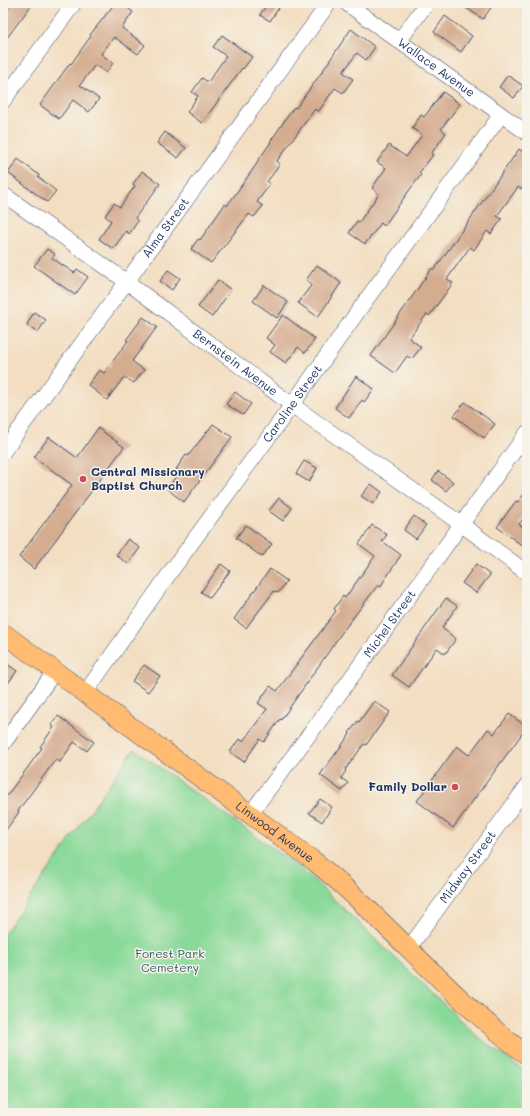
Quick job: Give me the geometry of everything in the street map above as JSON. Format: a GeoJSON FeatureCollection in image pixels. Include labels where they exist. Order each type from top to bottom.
{"type":"FeatureCollection","features":[{"type":"Feature","properties":{"kind":"main road","name":"Linwood Avenue"},"geometry":{"type":"LineString","coordinates":[[3,633],[250,814],[340,883],[409,948],[468,1007],[527,1055]]}},
{"type":"Feature","properties":{"kind":"street"},"geometry":{"type":"LineString","coordinates":[[3,101],[74,3]]}},
{"type":"Feature","properties":{"kind":"street","name":"Alma Street"},"geometry":{"type":"LineString","coordinates":[[3,452],[329,3]]}},
{"type":"Feature","properties":{"kind":"street","name":"Wallace Avenue"},"geometry":{"type":"LineString","coordinates":[[346,3],[527,133]]}},
{"type":"Feature","properties":{"kind":"street"},"geometry":{"type":"LineString","coordinates":[[399,41],[427,3]]}},
{"type":"Feature","properties":{"kind":"street","name":"Caroline Street"},"geometry":{"type":"LineString","coordinates":[[85,693],[168,574],[501,115]]}},
{"type":"Feature","properties":{"kind":"street","name":"Bernstein Avenue"},"geometry":{"type":"LineString","coordinates":[[3,194],[127,282],[292,405],[461,524],[527,573]]}},
{"type":"Feature","properties":{"kind":"street","name":"Michel Street"},"geometry":{"type":"LineString","coordinates":[[250,814],[339,694],[527,433]]}},
{"type":"Feature","properties":{"kind":"street"},"geometry":{"type":"LineString","coordinates":[[3,744],[55,671]]}},
{"type":"Feature","properties":{"kind":"street","name":"Midway Street"},"geometry":{"type":"LineString","coordinates":[[409,948],[527,786]]}},
{"type":"Feature","properties":{"kind":"green space","name":"Forest Park Cemetery"},"geometry":{"type":"Polygon","coordinates":[[[134,749],[303,870],[477,1036],[527,1073],[527,1113],[3,1113],[3,935],[134,749]]]}},
{"type":"Feature","properties":{"kind":"building"},"geometry":{"type":"Polygon","coordinates":[[[12,3],[33,3],[3,43],[3,15],[12,3]]]}},
{"type":"Feature","properties":{"kind":"building"},"geometry":{"type":"Polygon","coordinates":[[[115,3],[121,3],[133,12],[122,28],[145,45],[138,54],[114,37],[101,54],[113,63],[106,73],[95,65],[80,85],[99,99],[89,112],[73,100],[59,119],[40,105],[115,3]]]}},
{"type":"Feature","properties":{"kind":"building"},"geometry":{"type":"Polygon","coordinates":[[[268,3],[282,3],[270,21],[260,15],[268,3]]]}},
{"type":"Feature","properties":{"kind":"building"},"geometry":{"type":"Polygon","coordinates":[[[459,3],[494,3],[483,19],[459,3]]]}},
{"type":"Feature","properties":{"kind":"building"},"geometry":{"type":"Polygon","coordinates":[[[445,16],[472,36],[461,52],[434,32],[445,16]]]}},
{"type":"Feature","properties":{"kind":"building"},"geometry":{"type":"Polygon","coordinates":[[[351,29],[375,47],[366,60],[357,53],[343,72],[353,79],[343,93],[335,88],[318,112],[315,109],[277,161],[280,164],[267,182],[270,184],[257,202],[263,206],[254,217],[249,214],[211,263],[191,249],[198,239],[200,240],[225,204],[227,206],[294,107],[296,108],[351,29]]]}},
{"type":"Feature","properties":{"kind":"building"},"geometry":{"type":"Polygon","coordinates":[[[222,35],[252,57],[243,69],[242,68],[202,123],[187,112],[198,96],[192,92],[202,78],[208,82],[226,56],[213,47],[222,35]]]}},
{"type":"Feature","properties":{"kind":"building"},"geometry":{"type":"Polygon","coordinates":[[[508,75],[523,86],[514,98],[499,87],[508,75]]]}},
{"type":"Feature","properties":{"kind":"building"},"geometry":{"type":"Polygon","coordinates":[[[443,92],[460,104],[441,129],[446,133],[431,154],[433,155],[419,173],[421,175],[384,226],[381,223],[365,244],[349,233],[357,221],[359,222],[379,194],[372,188],[386,168],[377,162],[389,145],[406,157],[422,135],[412,128],[421,115],[424,117],[443,92]]]}},
{"type":"Feature","properties":{"kind":"building"},"geometry":{"type":"Polygon","coordinates":[[[165,132],[186,148],[178,158],[157,143],[165,132]]]}},
{"type":"Feature","properties":{"kind":"building"},"geometry":{"type":"Polygon","coordinates":[[[519,149],[527,155],[527,182],[521,189],[518,187],[497,216],[502,219],[491,234],[487,231],[474,250],[470,247],[447,279],[453,283],[429,316],[427,314],[409,338],[421,347],[412,359],[407,356],[395,373],[371,356],[432,268],[434,270],[519,149]]]}},
{"type":"Feature","properties":{"kind":"building"},"geometry":{"type":"Polygon","coordinates":[[[18,159],[39,175],[38,177],[56,191],[47,202],[8,173],[18,159]]]}},
{"type":"Feature","properties":{"kind":"building"},"geometry":{"type":"Polygon","coordinates":[[[142,171],[160,184],[135,218],[138,221],[129,234],[126,231],[113,249],[99,239],[111,221],[105,216],[114,203],[120,207],[135,186],[133,184],[142,171]]]}},
{"type":"Feature","properties":{"kind":"building"},"geometry":{"type":"Polygon","coordinates":[[[47,249],[55,254],[52,258],[74,273],[77,269],[88,277],[75,295],[34,266],[47,249]]]}},
{"type":"Feature","properties":{"kind":"building"},"geometry":{"type":"Polygon","coordinates":[[[317,265],[341,283],[318,317],[298,303],[312,284],[306,280],[317,265]]]}},
{"type":"Feature","properties":{"kind":"building"},"geometry":{"type":"Polygon","coordinates":[[[168,270],[180,278],[172,290],[160,281],[168,270]]]}},
{"type":"Feature","properties":{"kind":"building"},"geometry":{"type":"Polygon","coordinates":[[[218,280],[231,290],[212,317],[198,307],[218,280]]]}},
{"type":"Feature","properties":{"kind":"building"},"geometry":{"type":"Polygon","coordinates":[[[264,285],[288,302],[277,318],[253,301],[264,285]]]}},
{"type":"Feature","properties":{"kind":"building"},"geometry":{"type":"Polygon","coordinates":[[[34,312],[46,320],[38,332],[27,325],[34,312]]]}},
{"type":"Feature","properties":{"kind":"building"},"geometry":{"type":"Polygon","coordinates":[[[283,315],[315,339],[305,353],[298,347],[286,363],[270,352],[275,345],[266,338],[283,315]]]}},
{"type":"Feature","properties":{"kind":"building"},"geometry":{"type":"Polygon","coordinates":[[[143,317],[157,327],[132,361],[144,370],[134,383],[124,377],[107,400],[88,385],[99,370],[104,373],[128,341],[126,340],[143,317]]]}},
{"type":"Feature","properties":{"kind":"building"},"geometry":{"type":"Polygon","coordinates":[[[356,376],[374,389],[364,402],[362,400],[349,418],[335,408],[356,376]]]}},
{"type":"Feature","properties":{"kind":"building"},"geometry":{"type":"Polygon","coordinates":[[[235,392],[251,404],[243,415],[226,404],[235,392]]]}},
{"type":"Feature","properties":{"kind":"building"},"geometry":{"type":"Polygon","coordinates":[[[465,402],[495,424],[484,438],[454,416],[465,402]]]}},
{"type":"Feature","properties":{"kind":"building"},"geometry":{"type":"Polygon","coordinates":[[[213,424],[232,437],[184,502],[167,489],[180,471],[176,469],[213,424]]]}},
{"type":"Feature","properties":{"kind":"building"},"geometry":{"type":"Polygon","coordinates":[[[98,428],[124,447],[34,569],[19,557],[72,485],[34,457],[49,437],[77,458],[98,428]]]}},
{"type":"Feature","properties":{"kind":"building"},"geometry":{"type":"Polygon","coordinates":[[[304,461],[317,468],[309,482],[296,474],[304,461]]]}},
{"type":"Feature","properties":{"kind":"building"},"geometry":{"type":"Polygon","coordinates":[[[438,471],[453,482],[446,491],[432,480],[438,471]]]}},
{"type":"Feature","properties":{"kind":"building"},"geometry":{"type":"Polygon","coordinates":[[[371,484],[382,492],[373,504],[361,496],[371,484]]]}},
{"type":"Feature","properties":{"kind":"building"},"geometry":{"type":"Polygon","coordinates":[[[527,490],[527,514],[519,524],[527,530],[527,549],[497,527],[516,501],[518,502],[527,490]]]}},
{"type":"Feature","properties":{"kind":"building"},"geometry":{"type":"Polygon","coordinates":[[[279,498],[292,508],[283,521],[269,511],[279,498]]]}},
{"type":"Feature","properties":{"kind":"building"},"geometry":{"type":"Polygon","coordinates":[[[414,516],[426,525],[416,539],[404,530],[414,516]]]}},
{"type":"Feature","properties":{"kind":"building"},"geometry":{"type":"Polygon","coordinates":[[[246,525],[272,544],[262,557],[236,538],[246,525]]]}},
{"type":"Feature","properties":{"kind":"building"},"geometry":{"type":"Polygon","coordinates":[[[372,525],[387,535],[382,541],[401,555],[380,587],[378,585],[343,631],[281,720],[280,719],[264,742],[260,739],[244,762],[230,752],[239,739],[243,741],[267,709],[258,703],[270,686],[277,691],[336,611],[334,609],[343,596],[345,598],[375,556],[359,544],[372,525]]]}},
{"type":"Feature","properties":{"kind":"building"},"geometry":{"type":"Polygon","coordinates":[[[128,539],[140,548],[128,564],[116,555],[128,539]]]}},
{"type":"Feature","properties":{"kind":"building"},"geometry":{"type":"Polygon","coordinates":[[[221,564],[230,571],[210,598],[201,592],[221,564]]]}},
{"type":"Feature","properties":{"kind":"building"},"geometry":{"type":"Polygon","coordinates":[[[476,564],[490,575],[476,593],[462,583],[476,564]]]}},
{"type":"Feature","properties":{"kind":"building"},"geometry":{"type":"Polygon","coordinates":[[[270,569],[287,581],[278,593],[274,591],[246,628],[234,619],[270,569]]]}},
{"type":"Feature","properties":{"kind":"building"},"geometry":{"type":"Polygon","coordinates":[[[446,598],[457,606],[442,628],[456,639],[445,654],[437,648],[409,687],[392,675],[446,598]]]}},
{"type":"Feature","properties":{"kind":"building"},"geometry":{"type":"Polygon","coordinates":[[[3,661],[17,671],[3,690],[3,661]]]}},
{"type":"Feature","properties":{"kind":"building"},"geometry":{"type":"Polygon","coordinates":[[[144,665],[160,676],[148,692],[132,681],[144,665]]]}},
{"type":"Feature","properties":{"kind":"building"},"geometry":{"type":"Polygon","coordinates":[[[374,701],[390,712],[366,745],[364,744],[345,770],[346,771],[341,778],[348,783],[342,791],[320,775],[350,734],[349,733],[374,701]]]}},
{"type":"Feature","properties":{"kind":"building","name":"Family Dollar"},"geometry":{"type":"Polygon","coordinates":[[[509,714],[527,727],[453,828],[417,801],[457,746],[469,755],[488,729],[494,734],[509,714]]]}},
{"type":"Feature","properties":{"kind":"building"},"geometry":{"type":"Polygon","coordinates":[[[58,716],[94,742],[87,751],[74,742],[60,762],[56,759],[3,834],[3,801],[42,748],[40,747],[54,727],[51,725],[58,716]]]}},
{"type":"Feature","properties":{"kind":"building"},"geometry":{"type":"Polygon","coordinates":[[[320,799],[332,807],[322,822],[309,813],[320,799]]]}},
{"type":"Feature","properties":{"kind":"place","name":"Central Missionary Baptist Church"},"geometry":{"type":"Point","coordinates":[83,479]}},
{"type":"Feature","properties":{"kind":"place","name":"Family Dollar"},"geometry":{"type":"Point","coordinates":[455,787]}}]}
